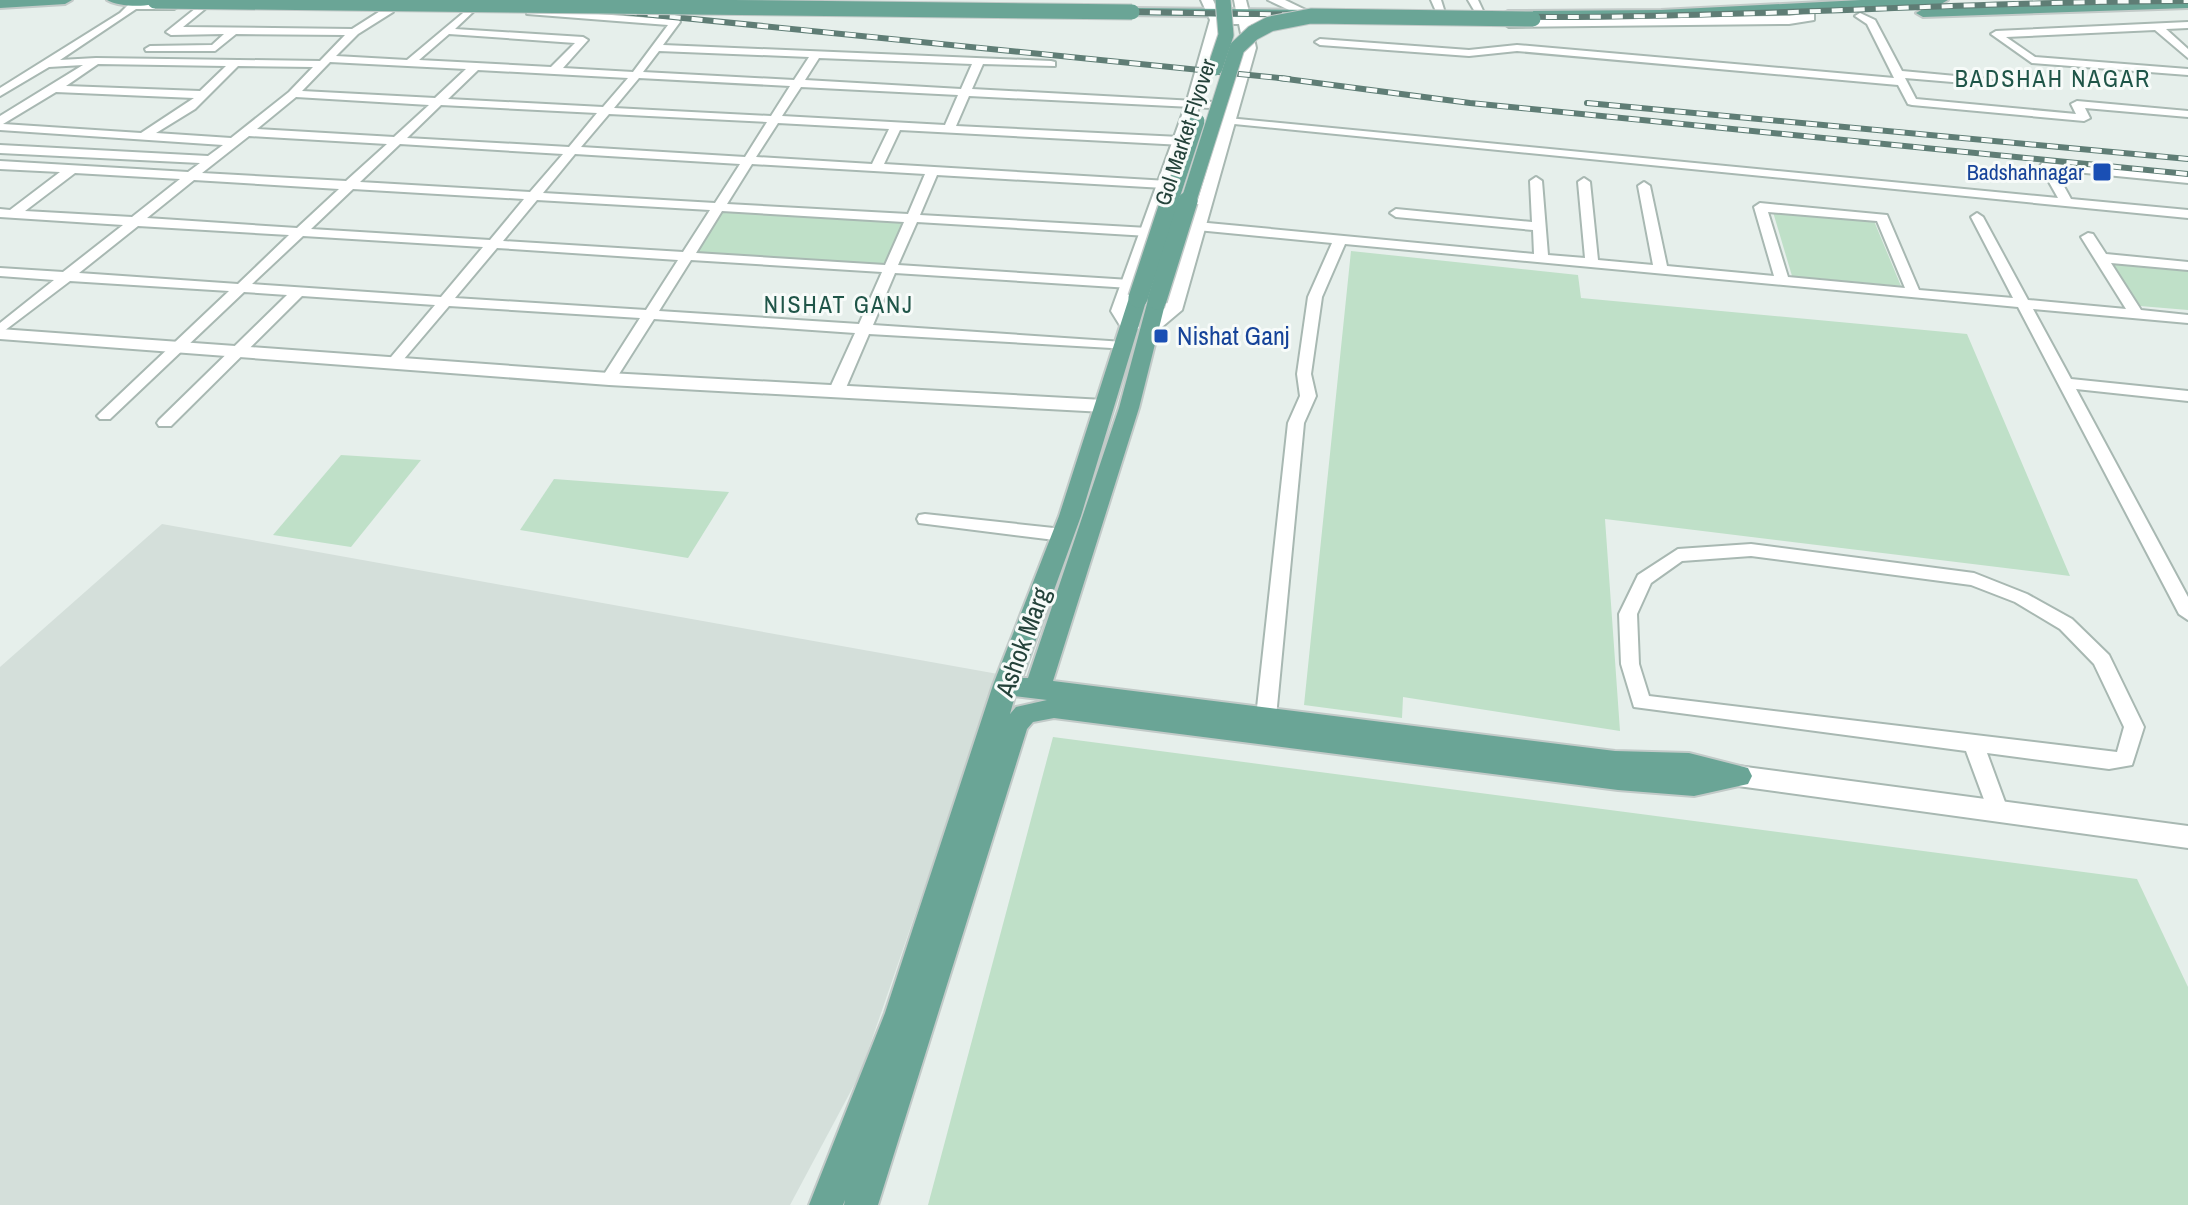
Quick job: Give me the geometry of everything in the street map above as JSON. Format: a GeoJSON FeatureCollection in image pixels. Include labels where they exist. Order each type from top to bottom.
{"type":"FeatureCollection","features":[{"type":"Feature","properties":{"kind":"main road"},"geometry":{"type":"LineString","coordinates":[[0,4],[65,0]]}},
{"type":"Feature","properties":{"kind":"main road"},"geometry":{"type":"LineString","coordinates":[[114,0],[1482,15],[1661,14],[1838,2],[1941,0]]}},
{"type":"Feature","properties":{"kind":"main road","name":"Gol Market Flyover"},"geometry":{"type":"LineString","coordinates":[[1135,334],[1142,294],[1226,35],[1223,0]]}},
{"type":"Feature","properties":{"kind":"main road","name":"Gol Market Flyover"},"geometry":{"type":"LineString","coordinates":[[1142,294],[1237,48],[1252,31],[1289,18],[1810,17],[2188,4]]}},
{"type":"Feature","properties":{"kind":"main road","name":"Ashok Marg"},"geometry":{"type":"LineString","coordinates":[[826,1205],[901,1013],[1006,685],[1063,535],[1104,406],[1135,334]]}},
{"type":"Feature","properties":{"kind":"main road","name":"Ashok Marg"},"geometry":{"type":"LineString","coordinates":[[1038,687],[1129,408],[1135,334]]}},
{"type":"Feature","properties":{"kind":"main road"},"geometry":{"type":"LineString","coordinates":[[1006,685],[1615,761],[1689,763],[1738,776]]}},
{"type":"Feature","properties":{"kind":"main road","name":"Ashok Marg"},"geometry":{"type":"LineString","coordinates":[[861,1205],[1015,725],[1025,714],[1054,708],[1618,779],[1694,785],[1738,776]]}},
{"type":"Feature","properties":{"kind":"street"},"geometry":{"type":"LineString","coordinates":[[642,0],[710,10],[787,12],[1158,13]]}},
{"type":"Feature","properties":{"kind":"street"},"geometry":{"type":"LineString","coordinates":[[1274,0],[1308,14]]}},
{"type":"Feature","properties":{"kind":"street"},"geometry":{"type":"LineString","coordinates":[[1436,0],[1442,14]]}},
{"type":"Feature","properties":{"kind":"street"},"geometry":{"type":"LineString","coordinates":[[1473,0],[1482,15]]}},
{"type":"Feature","properties":{"kind":"street"},"geometry":{"type":"LineString","coordinates":[[0,93],[6,85],[124,15],[131,1],[201,7],[385,5],[675,22],[635,76],[393,363]]}},
{"type":"Feature","properties":{"kind":"street"},"geometry":{"type":"LineString","coordinates":[[0,332],[293,94],[385,5]]}},
{"type":"Feature","properties":{"kind":"street"},"geometry":{"type":"LineString","coordinates":[[201,7],[150,49],[269,47],[328,59]]}},
{"type":"Feature","properties":{"kind":"street"},"geometry":{"type":"LineString","coordinates":[[410,63],[469,11]]}},
{"type":"Feature","properties":{"kind":"street","name":"Ashok Marg"},"geometry":{"type":"LineString","coordinates":[[1211,11],[1201,79],[1148,232],[1142,294],[1120,311],[1135,334],[1173,310],[1250,48],[1242,11]]}},
{"type":"Feature","properties":{"kind":"street"},"geometry":{"type":"LineString","coordinates":[[1242,11],[1622,24],[1810,17]]}},
{"type":"Feature","properties":{"kind":"street"},"geometry":{"type":"LineString","coordinates":[[1860,16],[1871,22],[1912,102],[2084,118],[2077,104],[2188,114]]}},
{"type":"Feature","properties":{"kind":"street"},"geometry":{"type":"LineString","coordinates":[[2188,25],[1996,34],[2032,60],[2188,72]]}},
{"type":"Feature","properties":{"kind":"street"},"geometry":{"type":"LineString","coordinates":[[2157,26],[2188,55]]}},
{"type":"Feature","properties":{"kind":"street"},"geometry":{"type":"LineString","coordinates":[[174,30],[354,32]]}},
{"type":"Feature","properties":{"kind":"street"},"geometry":{"type":"LineString","coordinates":[[206,50],[215,48],[234,30]]}},
{"type":"Feature","properties":{"kind":"street"},"geometry":{"type":"LineString","coordinates":[[269,47],[284,31]]}},
{"type":"Feature","properties":{"kind":"street"},"geometry":{"type":"LineString","coordinates":[[446,31],[583,40],[553,72]]}},
{"type":"Feature","properties":{"kind":"street"},"geometry":{"type":"LineString","coordinates":[[1320,42],[1469,53],[1517,48],[1899,78],[1988,82]]}},
{"type":"Feature","properties":{"kind":"street"},"geometry":{"type":"LineString","coordinates":[[656,48],[1051,64]]}},
{"type":"Feature","properties":{"kind":"street"},"geometry":{"type":"LineString","coordinates":[[609,379],[751,161],[816,54]]}},
{"type":"Feature","properties":{"kind":"street"},"geometry":{"type":"LineString","coordinates":[[46,64],[96,61],[233,65],[328,59],[1193,104],[1230,114],[2188,214]]}},
{"type":"Feature","properties":{"kind":"street"},"geometry":{"type":"LineString","coordinates":[[1206,60],[1245,62]]}},
{"type":"Feature","properties":{"kind":"street"},"geometry":{"type":"LineString","coordinates":[[0,124],[96,61]]}},
{"type":"Feature","properties":{"kind":"street"},"geometry":{"type":"LineString","coordinates":[[949,129],[979,61]]}},
{"type":"Feature","properties":{"kind":"street"},"geometry":{"type":"LineString","coordinates":[[145,135],[205,95],[233,65]]}},
{"type":"Feature","properties":{"kind":"street"},"geometry":{"type":"LineString","coordinates":[[105,416],[475,67]]}},
{"type":"Feature","properties":{"kind":"street"},"geometry":{"type":"LineString","coordinates":[[1201,79],[1240,83]]}},
{"type":"Feature","properties":{"kind":"street"},"geometry":{"type":"LineString","coordinates":[[54,89],[205,95]]}},
{"type":"Feature","properties":{"kind":"street"},"geometry":{"type":"LineString","coordinates":[[293,94],[1221,143]]}},
{"type":"Feature","properties":{"kind":"street"},"geometry":{"type":"LineString","coordinates":[[0,124],[234,142]]}},
{"type":"Feature","properties":{"kind":"street"},"geometry":{"type":"LineString","coordinates":[[876,168],[896,126]]}},
{"type":"Feature","properties":{"kind":"street"},"geometry":{"type":"LineString","coordinates":[[246,132],[1164,184]]}},
{"type":"Feature","properties":{"kind":"street"},"geometry":{"type":"LineString","coordinates":[[0,149],[212,160]]}},
{"type":"Feature","properties":{"kind":"street"},"geometry":{"type":"LineString","coordinates":[[0,165],[1148,232]]}},
{"type":"Feature","properties":{"kind":"street"},"geometry":{"type":"LineString","coordinates":[[2067,203],[2046,166],[2188,179]]}},
{"type":"Feature","properties":{"kind":"street"},"geometry":{"type":"LineString","coordinates":[[6,214],[71,170]]}},
{"type":"Feature","properties":{"kind":"street"},"geometry":{"type":"LineString","coordinates":[[837,390],[933,171]]}},
{"type":"Feature","properties":{"kind":"street"},"geometry":{"type":"LineString","coordinates":[[1536,181],[1541,257]]}},
{"type":"Feature","properties":{"kind":"street"},"geometry":{"type":"LineString","coordinates":[[1584,182],[1592,262]]}},
{"type":"Feature","properties":{"kind":"street"},"geometry":{"type":"LineString","coordinates":[[1644,186],[1661,269]]}},
{"type":"Feature","properties":{"kind":"street"},"geometry":{"type":"LineString","coordinates":[[1782,281],[1760,207],[1882,218],[1914,294]]}},
{"type":"Feature","properties":{"kind":"street"},"geometry":{"type":"LineString","coordinates":[[1396,213],[1539,227]]}},
{"type":"Feature","properties":{"kind":"street"},"geometry":{"type":"LineString","coordinates":[[6,214],[889,270],[1142,294]]}},
{"type":"Feature","properties":{"kind":"street"},"geometry":{"type":"LineString","coordinates":[[1977,217],[2188,614]]}},
{"type":"Feature","properties":{"kind":"street"},"geometry":{"type":"LineString","coordinates":[[1197,226],[2188,319]]}},
{"type":"Feature","properties":{"kind":"street"},"geometry":{"type":"LineString","coordinates":[[2088,237],[2136,314]]}},
{"type":"Feature","properties":{"kind":"street"},"geometry":{"type":"LineString","coordinates":[[1266,717],[1296,423],[1308,396],[1304,374],[1315,297],[1340,239]]}},
{"type":"Feature","properties":{"kind":"street"},"geometry":{"type":"LineString","coordinates":[[2101,258],[2188,266]]}},
{"type":"Feature","properties":{"kind":"street"},"geometry":{"type":"LineString","coordinates":[[0,272],[864,329],[1135,334]]}},
{"type":"Feature","properties":{"kind":"street"},"geometry":{"type":"LineString","coordinates":[[165,423],[298,292]]}},
{"type":"Feature","properties":{"kind":"street"},"geometry":{"type":"LineString","coordinates":[[0,332],[609,379],[1104,406]]}},
{"type":"Feature","properties":{"kind":"street"},"geometry":{"type":"LineString","coordinates":[[2066,383],[2188,396]]}},
{"type":"Feature","properties":{"kind":"street"},"geometry":{"type":"LineString","coordinates":[[925,519],[1063,535]]}},
{"type":"Feature","properties":{"kind":"street"},"geometry":{"type":"LineString","coordinates":[[1751,550],[1974,579],[2021,598],[2066,624],[2102,660],[2134,727],[2125,759],[2109,761],[1973,744],[1641,702],[1630,664],[1628,614],[1644,579],[1678,555],[1751,550]]}},
{"type":"Feature","properties":{"kind":"street"},"geometry":{"type":"LineString","coordinates":[[1973,744],[1999,813]]}},
{"type":"Feature","properties":{"kind":"street"},"geometry":{"type":"LineString","coordinates":[[1738,776],[2188,837]]}},
{"type":"Feature","properties":{"kind":"shaded area"},"geometry":{"type":"Polygon","coordinates":[[[162,524],[998,674],[860,1074],[790,1205],[0,1205],[0,667],[162,524]]]}},
{"type":"Feature","properties":{"kind":"green space"},"geometry":{"type":"Polygon","coordinates":[[[723,211],[904,222],[886,264],[697,252],[723,211]]]}},
{"type":"Feature","properties":{"kind":"green space"},"geometry":{"type":"Polygon","coordinates":[[[1773,212],[1874,221],[1901,286],[1792,276],[1773,212]]]}},
{"type":"Feature","properties":{"kind":"green space"},"geometry":{"type":"Polygon","coordinates":[[[1351,251],[1578,275],[1581,298],[1967,334],[2070,576],[1605,519],[1620,731],[1403,697],[1402,718],[1304,705],[1351,251]]]}},
{"type":"Feature","properties":{"kind":"green space"},"geometry":{"type":"Polygon","coordinates":[[[2113,264],[2188,271],[2188,310],[2140,306],[2113,264]]]}},
{"type":"Feature","properties":{"kind":"green space"},"geometry":{"type":"Polygon","coordinates":[[[341,455],[421,460],[351,547],[273,535],[341,455]]]}},
{"type":"Feature","properties":{"kind":"green space"},"geometry":{"type":"Polygon","coordinates":[[[554,479],[729,492],[688,558],[520,530],[554,479]]]}},
{"type":"Feature","properties":{"kind":"green space"},"geometry":{"type":"Polygon","coordinates":[[[1053,737],[2137,879],[2188,987],[2188,1205],[928,1205],[1053,737]]]}},
{"type":"Feature","properties":{"kind":"railway"},"geometry":{"type":"LineString","coordinates":[[529,0],[568,5]]}},
{"type":"Feature","properties":{"kind":"railway"},"geometry":{"type":"LineString","coordinates":[[556,0],[1557,17],[2188,1]]}},
{"type":"Feature","properties":{"kind":"railway"},"geometry":{"type":"LineString","coordinates":[[604,10],[1289,79]]}},
{"type":"Feature","properties":{"kind":"railway"},"geometry":{"type":"LineString","coordinates":[[1279,78],[1470,103],[2188,174]]}},
{"type":"Feature","properties":{"kind":"railway"},"geometry":{"type":"LineString","coordinates":[[1587,103],[2188,159]]}},
{"type":"Feature","properties":{"kind":"place","name":"Badshahnagar"},"geometry":{"type":"Point","coordinates":[2102,172]}},
{"type":"Feature","properties":{"kind":"place","name":"Nishat Ganj"},"geometry":{"type":"Point","coordinates":[1161,336]}},
{"type":"Feature","properties":{"kind":"district","name":"BADSHAH NAGAR"},"geometry":{"type":"Point","coordinates":[2053,79]}},
{"type":"Feature","properties":{"kind":"district","name":"NISHAT GANJ"},"geometry":{"type":"Point","coordinates":[839,305]}}]}
